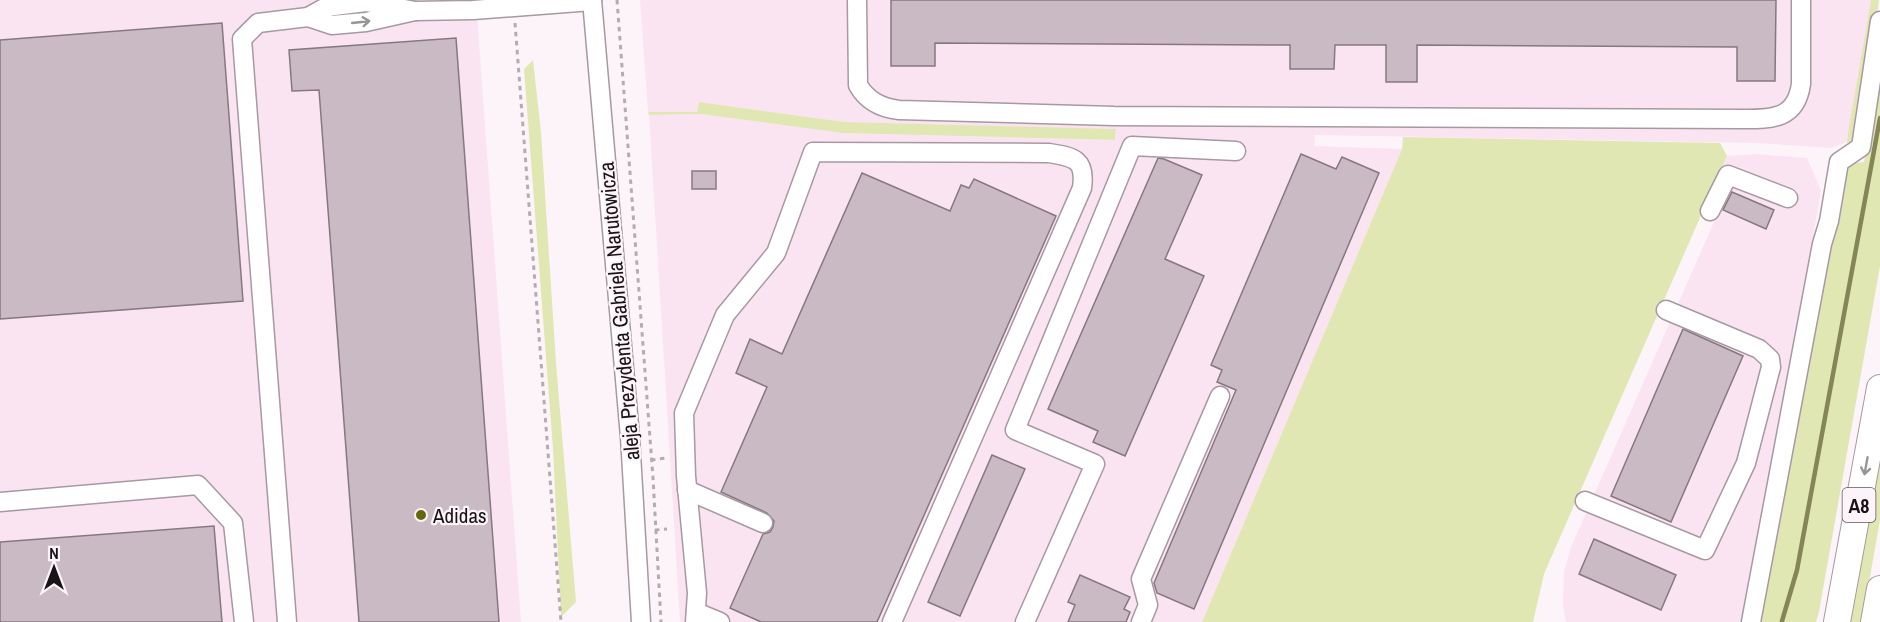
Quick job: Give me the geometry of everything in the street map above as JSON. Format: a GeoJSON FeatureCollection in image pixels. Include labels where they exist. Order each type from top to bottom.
{"type":"FeatureCollection","features":[{"type":"Feature","properties":{"kind":"highway","name":"A8"},"geometry":{"type":"LineString","coordinates":[[1837,622],[1880,388]]}},
{"type":"Feature","properties":{"kind":"highway"},"geometry":{"type":"LineString","coordinates":[[1874,622],[1880,589]]}},
{"type":"Feature","properties":{"kind":"street"},"geometry":{"type":"LineString","coordinates":[[857,0],[858,85],[862,93],[873,102],[899,110],[1114,116],[1743,120],[1777,118],[1791,109],[1798,98],[1801,84],[1801,0]]}},
{"type":"Feature","properties":{"kind":"street"},"geometry":{"type":"LineString","coordinates":[[287,622],[242,39],[258,23],[308,17],[332,25],[366,22],[415,11],[514,3],[592,1]]}},
{"type":"Feature","properties":{"kind":"street","name":"aleja Prezydenta Gabriela Narutowicza"},"geometry":{"type":"LineString","coordinates":[[592,1],[629,425],[640,622]]}},
{"type":"Feature","properties":{"kind":"street"},"geometry":{"type":"LineString","coordinates":[[1751,622],[1839,162],[1861,147],[1880,21]]}},
{"type":"Feature","properties":{"kind":"street"},"geometry":{"type":"LineString","coordinates":[[1025,622],[1095,464],[1014,430],[1132,146],[1236,151]]}},
{"type":"Feature","properties":{"kind":"street"},"geometry":{"type":"LineString","coordinates":[[720,622],[695,617],[697,593],[687,490],[684,413],[725,315],[776,253],[813,152],[1049,153],[1069,157],[1078,162],[1084,175],[1082,188],[892,622]]}},
{"type":"Feature","properties":{"kind":"street"},"geometry":{"type":"LineString","coordinates":[[1710,211],[1728,175],[1788,198]]}},
{"type":"Feature","properties":{"kind":"street"},"geometry":{"type":"LineString","coordinates":[[1585,501],[1705,550],[1746,463],[1771,367],[1770,359],[1759,349],[1666,310]]}},
{"type":"Feature","properties":{"kind":"street"},"geometry":{"type":"LineString","coordinates":[[1141,622],[1148,605],[1141,579],[1220,396]]}},
{"type":"Feature","properties":{"kind":"street"},"geometry":{"type":"LineString","coordinates":[[0,502],[198,485],[233,523],[244,622]]}},
{"type":"Feature","properties":{"kind":"street"},"geometry":{"type":"LineString","coordinates":[[687,490],[763,523]]}},
{"type":"Feature","properties":{"kind":"path"},"geometry":{"type":"LineString","coordinates":[[617,0],[653,478],[661,622]]}},
{"type":"Feature","properties":{"kind":"path"},"geometry":{"type":"LineString","coordinates":[[514,3],[561,622]]}},
{"type":"Feature","properties":{"kind":"shaded area"},"geometry":{"type":"Polygon","coordinates":[[[0,0],[476,0],[521,622],[0,622],[0,0]]]}},
{"type":"Feature","properties":{"kind":"shaded area"},"geometry":{"type":"Polygon","coordinates":[[[640,0],[1871,0],[1847,142],[1831,148],[1756,143],[1315,135],[1314,146],[1402,149],[1202,622],[680,622],[649,115],[701,114],[842,133],[1115,140],[1116,130],[845,122],[699,102],[697,112],[648,112],[640,0]]]}},
{"type":"Feature","properties":{"kind":"shaded area"},"geometry":{"type":"Polygon","coordinates":[[[1755,154],[1807,158],[1821,190],[1800,338],[1743,622],[1566,622],[1563,605],[1564,572],[1571,547],[1717,215],[1705,209],[1727,156],[1755,154]]]}},
{"type":"Feature","properties":{"kind":"green space"},"geometry":{"type":"Polygon","coordinates":[[[1871,0],[1879,0],[1861,132],[1858,138],[1849,145],[1847,142],[1849,127],[1871,0]]]}},
{"type":"Feature","properties":{"kind":"green space"},"geometry":{"type":"Polygon","coordinates":[[[1880,47],[1880,266],[1819,612],[1816,622],[1757,622],[1846,167],[1864,162],[1880,47]]]}},
{"type":"Feature","properties":{"kind":"green space"},"geometry":{"type":"Polygon","coordinates":[[[533,60],[541,132],[556,363],[576,602],[561,617],[553,449],[524,69],[533,60]]]}},
{"type":"Feature","properties":{"kind":"green space"},"geometry":{"type":"Polygon","coordinates":[[[699,102],[845,122],[1116,129],[1115,140],[842,133],[701,114],[649,115],[648,112],[697,112],[699,102]]]}},
{"type":"Feature","properties":{"kind":"green space"},"geometry":{"type":"Polygon","coordinates":[[[1403,137],[1720,143],[1727,156],[1544,574],[1533,622],[1202,622],[1402,149],[1403,137]]]}},
{"type":"Feature","properties":{"kind":"green space"},"geometry":{"type":"Polygon","coordinates":[[[1880,455],[1880,520],[1862,622],[1850,622],[1880,455]]]}},
{"type":"Feature","properties":{"kind":"building"},"geometry":{"type":"Polygon","coordinates":[[[891,0],[1776,0],[1775,81],[1737,81],[1737,47],[1417,45],[1417,82],[1386,82],[1386,45],[1335,45],[1334,69],[1290,69],[1290,45],[935,43],[935,66],[891,66],[891,0]]]}},
{"type":"Feature","properties":{"kind":"building"},"geometry":{"type":"Polygon","coordinates":[[[222,23],[243,301],[0,319],[0,40],[222,23]]]}},
{"type":"Feature","properties":{"kind":"building"},"geometry":{"type":"Polygon","coordinates":[[[456,38],[499,622],[359,622],[319,90],[292,91],[289,50],[456,38]]]}},
{"type":"Feature","properties":{"kind":"building"},"geometry":{"type":"Polygon","coordinates":[[[1301,154],[1336,169],[1342,157],[1379,173],[1194,609],[1157,593],[1154,583],[1236,390],[1217,382],[1222,370],[1211,365],[1301,154]]]}},
{"type":"Feature","properties":{"kind":"building"},"geometry":{"type":"Polygon","coordinates":[[[1158,158],[1202,175],[1165,259],[1204,276],[1125,456],[1093,442],[1098,431],[1048,409],[1158,158]]]}},
{"type":"Feature","properties":{"kind":"building"},"geometry":{"type":"Polygon","coordinates":[[[692,171],[716,171],[716,189],[692,189],[692,171]]]}},
{"type":"Feature","properties":{"kind":"building"},"geometry":{"type":"Polygon","coordinates":[[[862,173],[950,211],[961,185],[969,188],[974,179],[1056,216],[877,622],[761,622],[730,608],[763,534],[770,532],[774,521],[767,513],[721,492],[767,387],[736,373],[750,339],[782,354],[862,173]]]}},
{"type":"Feature","properties":{"kind":"building"},"geometry":{"type":"Polygon","coordinates":[[[1732,192],[1774,210],[1766,229],[1723,210],[1732,192]]]}},
{"type":"Feature","properties":{"kind":"building"},"geometry":{"type":"Polygon","coordinates":[[[1683,329],[1743,356],[1671,522],[1611,496],[1683,329]]]}},
{"type":"Feature","properties":{"kind":"building"},"geometry":{"type":"Polygon","coordinates":[[[992,455],[1025,469],[960,616],[928,602],[992,455]]]}},
{"type":"Feature","properties":{"kind":"building"},"geometry":{"type":"Polygon","coordinates":[[[214,526],[222,622],[0,622],[0,542],[214,526]]]}},
{"type":"Feature","properties":{"kind":"building"},"geometry":{"type":"Polygon","coordinates":[[[1594,539],[1676,575],[1661,610],[1579,574],[1594,539]]]}},
{"type":"Feature","properties":{"kind":"building"},"geometry":{"type":"Polygon","coordinates":[[[1080,575],[1130,597],[1124,609],[1130,612],[1126,622],[1068,622],[1075,605],[1068,602],[1080,575]]]}},
{"type":"Feature","properties":{"kind":"waterway"},"geometry":{"type":"LineString","coordinates":[[1782,621],[1797,570],[1880,118]]}},
{"type":"Feature","properties":{"kind":"place","name":"Adidas"},"geometry":{"type":"Point","coordinates":[421,515]}}]}
